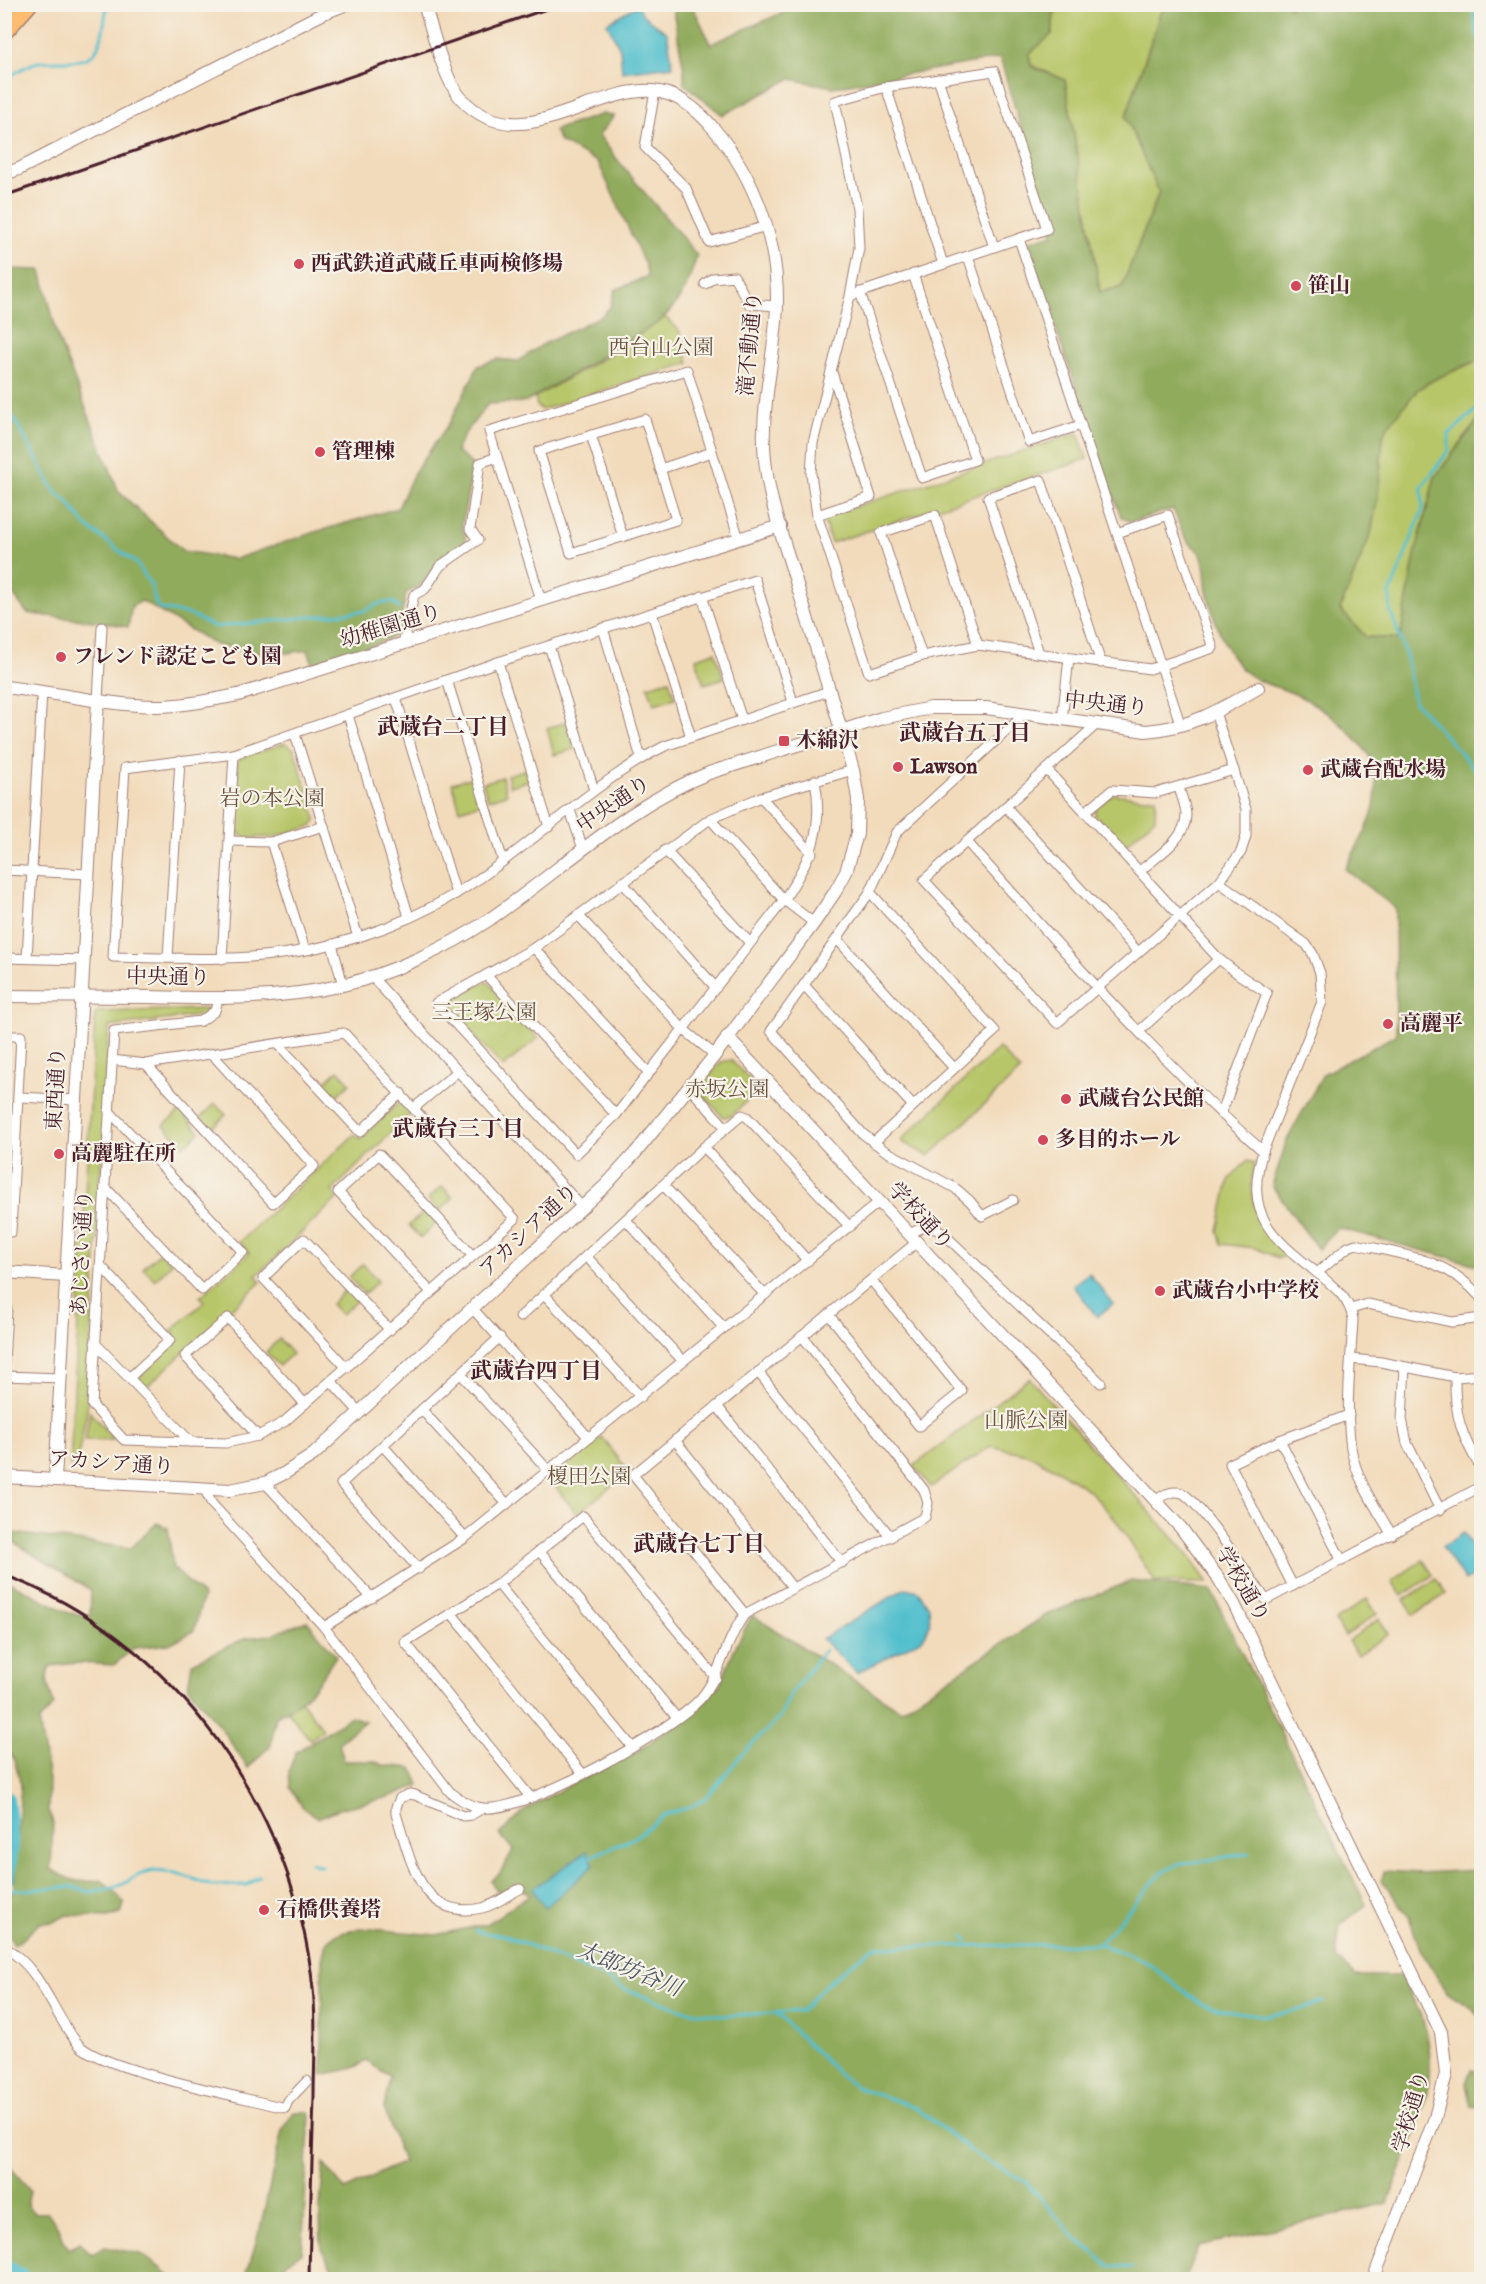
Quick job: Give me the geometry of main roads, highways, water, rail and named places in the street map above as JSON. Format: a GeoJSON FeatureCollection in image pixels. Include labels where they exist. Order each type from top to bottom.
{"type":"FeatureCollection","features":[{"type":"Feature","properties":{"kind":"highway"},"geometry":{"type":"LineString","coordinates":[[4,32],[28,4]]}},
{"type":"Feature","properties":{"kind":"water"},"geometry":{"type":"Polygon","coordinates":[[[638,5],[643,15],[667,33],[673,66],[622,72],[620,49],[607,23],[638,5]]]}},
{"type":"Feature","properties":{"kind":"water"},"geometry":{"type":"Polygon","coordinates":[[[1089,1273],[1113,1304],[1097,1317],[1073,1285],[1089,1273]]]}},
{"type":"Feature","properties":{"kind":"water"},"geometry":{"type":"Polygon","coordinates":[[[1463,1533],[1481,1560],[1481,1570],[1465,1581],[1442,1547],[1463,1533]]]}},
{"type":"Feature","properties":{"kind":"water"},"geometry":{"type":"Polygon","coordinates":[[[905,1588],[918,1591],[929,1607],[930,1624],[922,1639],[857,1673],[822,1639],[905,1588]]]}},
{"type":"Feature","properties":{"kind":"water"},"geometry":{"type":"Polygon","coordinates":[[[587,1851],[594,1865],[545,1908],[532,1889],[587,1851]]]}},
{"type":"Feature","properties":{"kind":"waterway"},"geometry":{"type":"LineString","coordinates":[[4,79],[38,62],[79,60],[91,56],[100,43],[107,4]]}},
{"type":"Feature","properties":{"kind":"waterway"},"geometry":{"type":"LineString","coordinates":[[1472,4],[1477,35],[1482,44]]}},
{"type":"Feature","properties":{"kind":"waterway"},"geometry":{"type":"LineString","coordinates":[[4,267],[10,279],[9,301],[4,322]]}},
{"type":"Feature","properties":{"kind":"waterway"},"geometry":{"type":"LineString","coordinates":[[4,401],[55,492],[66,500],[86,526],[136,563],[151,585],[156,604],[160,609],[188,614],[215,627],[364,611],[380,603],[393,602],[399,608]]}},
{"type":"Feature","properties":{"kind":"waterway"},"geometry":{"type":"LineString","coordinates":[[1482,405],[1449,434],[1449,450],[1422,487],[1423,509],[1390,594],[1390,610],[1407,658],[1414,701],[1482,777]]}},
{"type":"Feature","properties":{"kind":"waterway"},"geometry":{"type":"LineString","coordinates":[[590,1857],[634,1838],[664,1815],[690,1807],[706,1798],[742,1754],[780,1717],[791,1693],[825,1650]]}},
{"type":"Feature","properties":{"kind":"waterway"},"geometry":{"type":"LineString","coordinates":[[4,1799],[8,1828],[4,1877]]}},
{"type":"Feature","properties":{"kind":"waterway"},"geometry":{"type":"LineString","coordinates":[[1099,1944],[1161,1873],[1177,1865],[1250,1853]]}},
{"type":"Feature","properties":{"kind":"waterway","name":"太郎坊谷川"},"geometry":{"type":"LineString","coordinates":[[311,1863],[321,1866]]}},
{"type":"Feature","properties":{"kind":"waterway","name":"太郎坊谷川"},"geometry":{"type":"LineString","coordinates":[[4,1889],[71,1887],[91,1892],[117,1887],[141,1874],[153,1871],[176,1873],[212,1886],[247,1885],[259,1876]]}},
{"type":"Feature","properties":{"kind":"waterway"},"geometry":{"type":"LineString","coordinates":[[475,1930],[504,1935],[606,1978],[624,1989],[683,2010],[724,2016],[801,2011],[826,1984],[873,1947],[1099,1944],[1143,1960],[1201,2004],[1224,2010],[1266,2016],[1304,2009],[1323,2001]]}},
{"type":"Feature","properties":{"kind":"waterway"},"geometry":{"type":"LineString","coordinates":[[964,1936],[967,1942]]}},
{"type":"Feature","properties":{"kind":"waterway"},"geometry":{"type":"LineString","coordinates":[[776,2013],[841,2076],[856,2087],[915,2107],[975,2154],[1026,2182],[1076,2239],[1110,2266],[1132,2268]]}},
{"type":"Feature","properties":{"kind":"waterway"},"geometry":{"type":"LineString","coordinates":[[4,2269],[21,2280]]}},
{"type":"Feature","properties":{"kind":"railway"},"geometry":{"type":"LineString","coordinates":[[4,196],[561,4]]}},
{"type":"Feature","properties":{"kind":"railway"},"geometry":{"type":"LineString","coordinates":[[4,1575],[66,1604],[122,1641],[172,1687],[216,1739],[253,1796],[282,1858],[302,1923],[314,2003],[309,2280]]}},
{"type":"Feature","properties":{"kind":"place","name":"西武鉄道武蔵丘車両検修場"},"geometry":{"type":"Point","coordinates":[299,264]}},
{"type":"Feature","properties":{"kind":"place","name":"笹山"},"geometry":{"type":"Point","coordinates":[1296,286]}},
{"type":"Feature","properties":{"kind":"place","name":"管理棟"},"geometry":{"type":"Point","coordinates":[320,452]}},
{"type":"Feature","properties":{"kind":"place","name":"フレンド認定こども園"},"geometry":{"type":"Point","coordinates":[61,657]}},
{"type":"Feature","properties":{"kind":"place","name":"木綿沢"},"geometry":{"type":"Point","coordinates":[784,741]}},
{"type":"Feature","properties":{"kind":"place","name":"Lawson"},"geometry":{"type":"Point","coordinates":[898,767]}},
{"type":"Feature","properties":{"kind":"place","name":"武蔵台配水場"},"geometry":{"type":"Point","coordinates":[1308,770]}},
{"type":"Feature","properties":{"kind":"place","name":"高麗平"},"geometry":{"type":"Point","coordinates":[1388,1024]}},
{"type":"Feature","properties":{"kind":"place","name":"武蔵台公民館"},"geometry":{"type":"Point","coordinates":[1066,1099]}},
{"type":"Feature","properties":{"kind":"place","name":"多目的ホール"},"geometry":{"type":"Point","coordinates":[1043,1140]}},
{"type":"Feature","properties":{"kind":"place","name":"高麗駐在所"},"geometry":{"type":"Point","coordinates":[59,1154]}},
{"type":"Feature","properties":{"kind":"place","name":"武蔵台小中学校"},"geometry":{"type":"Point","coordinates":[1160,1291]}},
{"type":"Feature","properties":{"kind":"place","name":"石橋供養塔"},"geometry":{"type":"Point","coordinates":[264,1910]}},
{"type":"Feature","properties":{"kind":"district","name":"武蔵台二丁目"},"geometry":{"type":"Point","coordinates":[443,728]}},
{"type":"Feature","properties":{"kind":"district","name":"武蔵台五丁目"},"geometry":{"type":"Point","coordinates":[965,734]}},
{"type":"Feature","properties":{"kind":"district","name":"武蔵台三丁目"},"geometry":{"type":"Point","coordinates":[458,1130]}},
{"type":"Feature","properties":{"kind":"district","name":"武蔵台四丁目"},"geometry":{"type":"Point","coordinates":[536,1372]}},
{"type":"Feature","properties":{"kind":"district","name":"武蔵台七丁目"},"geometry":{"type":"Point","coordinates":[699,1545]}},
{"type":"Feature","properties":{"kind":"park label","name":"西台山公園"},"geometry":{"type":"Point","coordinates":[661,348]}},
{"type":"Feature","properties":{"kind":"park label","name":"岩の本公園"},"geometry":{"type":"Point","coordinates":[272,799]}},
{"type":"Feature","properties":{"kind":"park label","name":"三王塚公園"},"geometry":{"type":"Point","coordinates":[484,1013]}},
{"type":"Feature","properties":{"kind":"park label","name":"赤坂公園"},"geometry":{"type":"Point","coordinates":[727,1090]}},
{"type":"Feature","properties":{"kind":"park label","name":"山脈公園"},"geometry":{"type":"Point","coordinates":[1026,1421]}},
{"type":"Feature","properties":{"kind":"park label","name":"榎田公園"},"geometry":{"type":"Point","coordinates":[589,1477]}}]}
